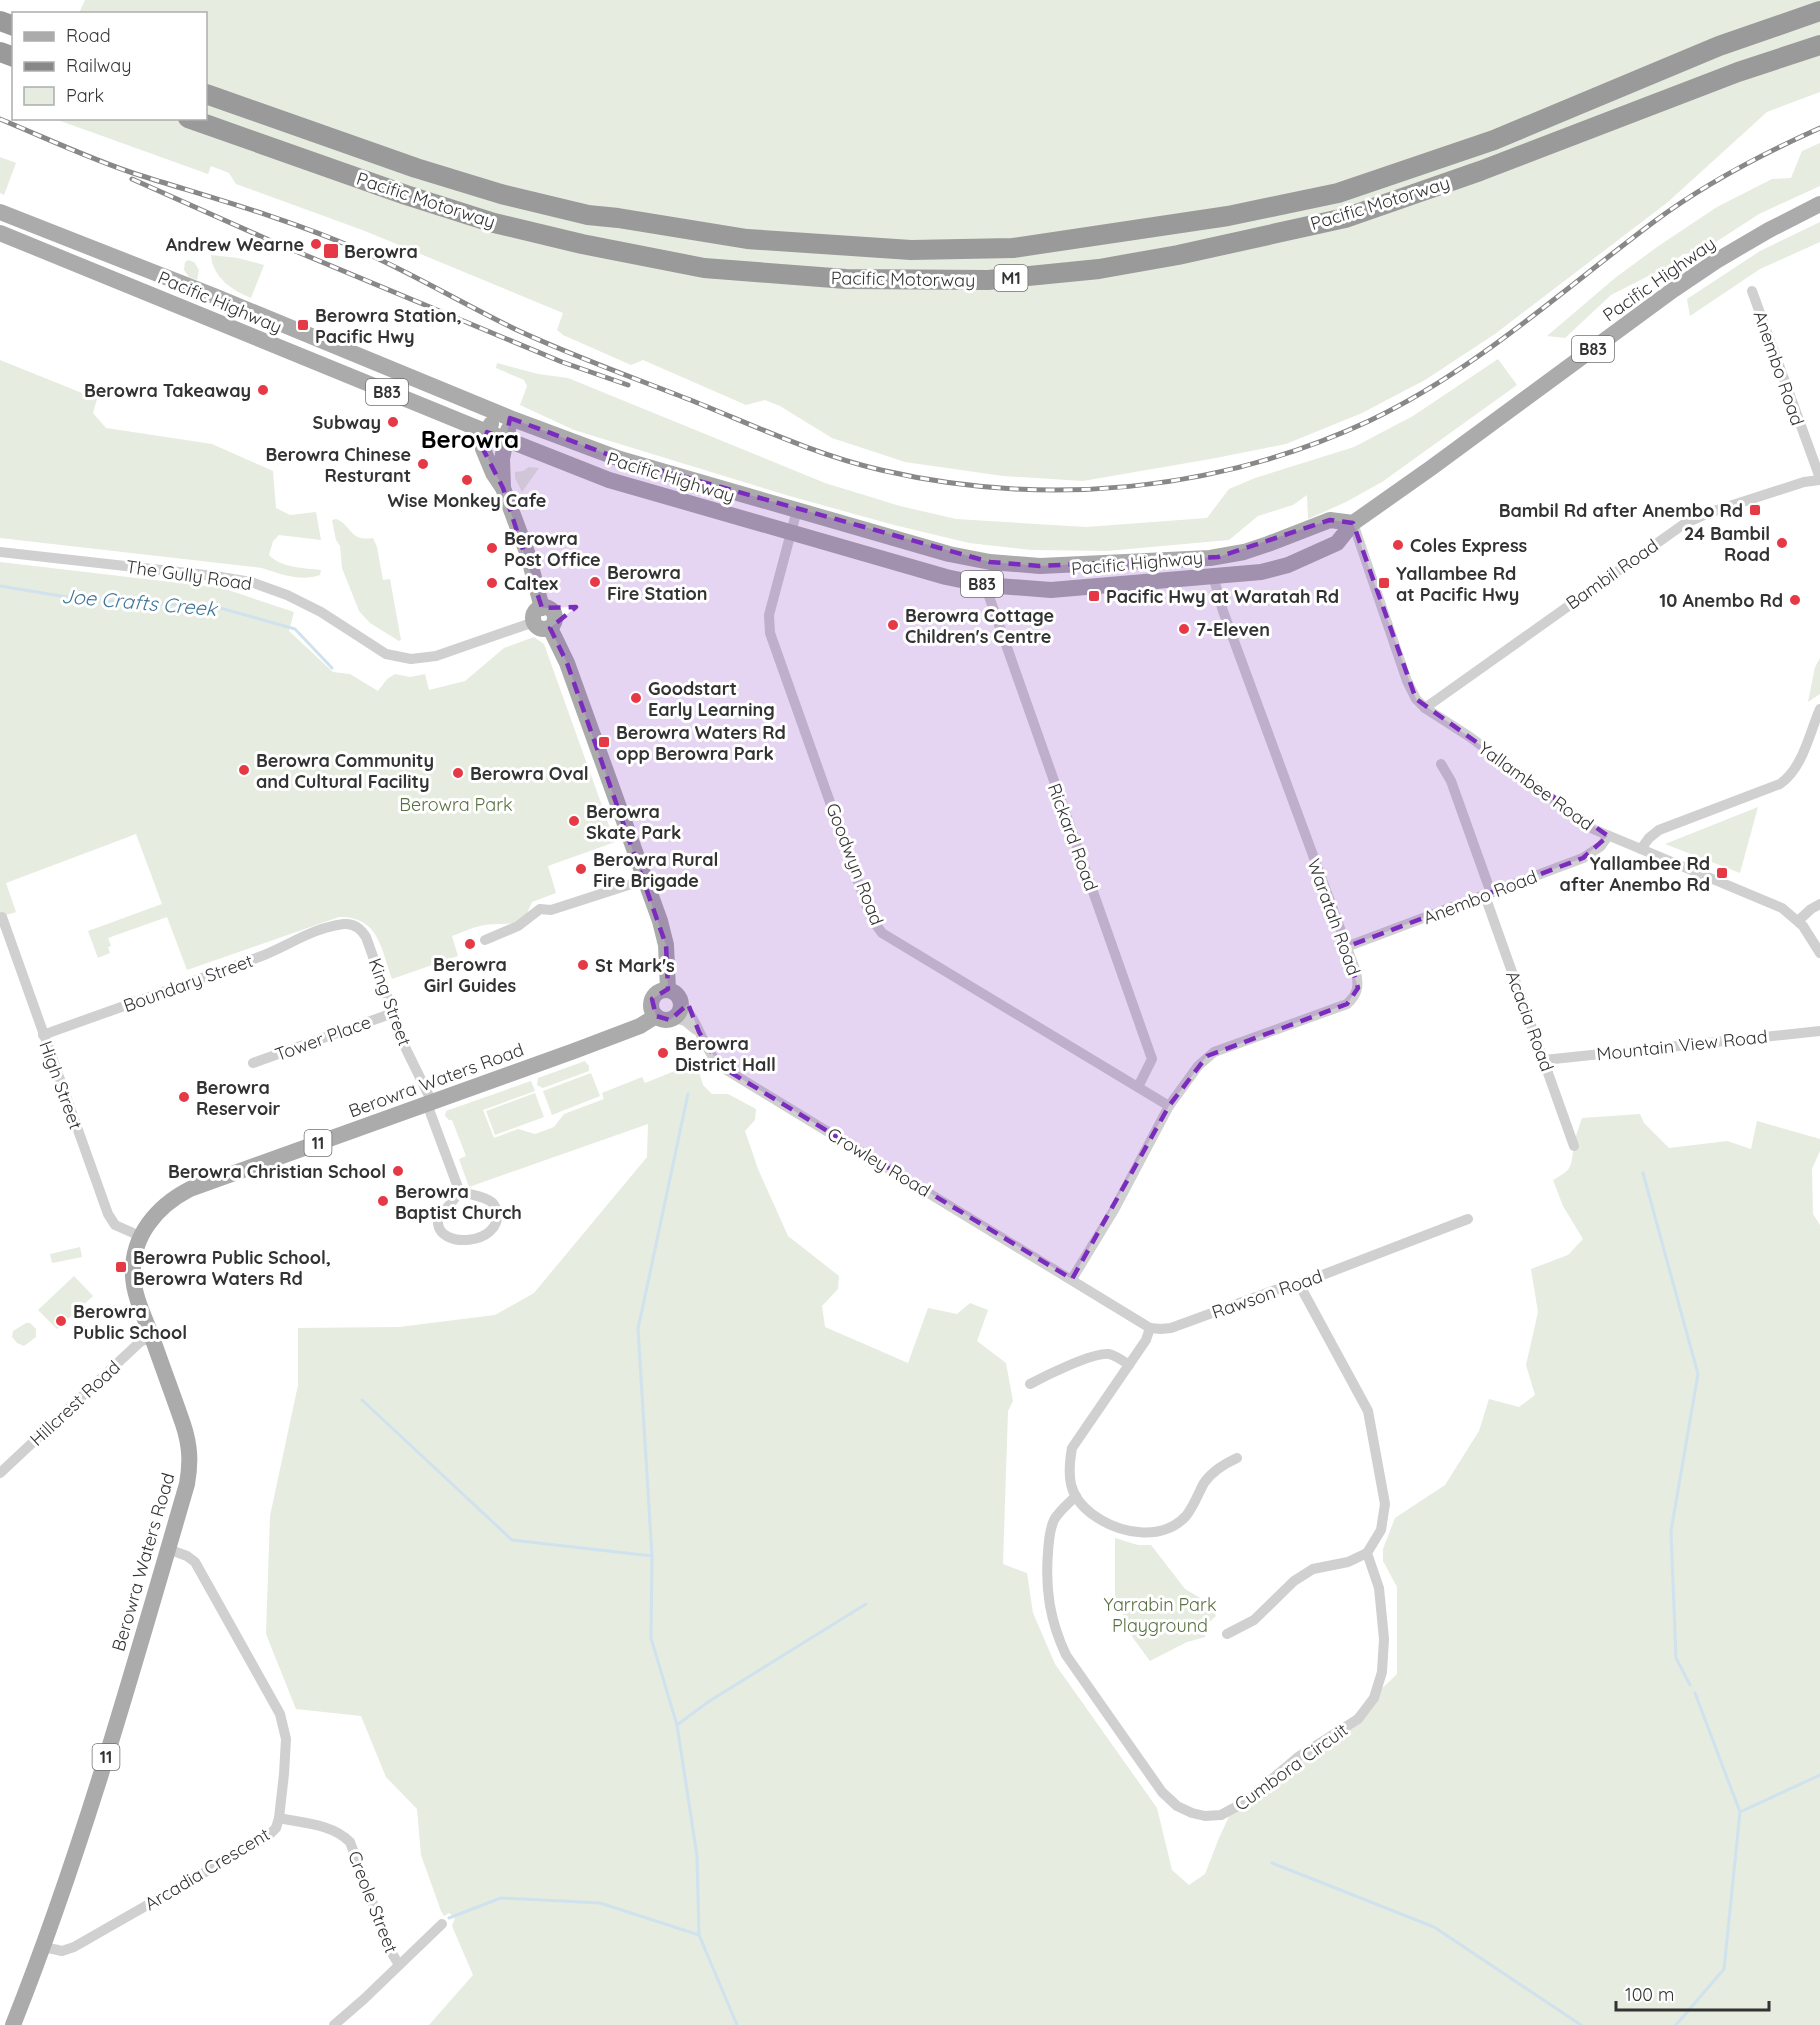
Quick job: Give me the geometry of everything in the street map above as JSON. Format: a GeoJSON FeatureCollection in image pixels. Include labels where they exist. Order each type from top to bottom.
{"type":"FeatureCollection","features":[{"type":"Feature","properties":{"kind":"highway","name":"Pacific Motorway"},"geometry":{"type":"LineString","coordinates":[[207,94],[416,168],[501,194],[588,215],[759,240],[910,250],[1013,248],[1228,216],[1338,193],[1494,140],[1719,46],[1820,11]]}},
{"type":"Feature","properties":{"kind":"highway","name":"Pacific Motorway"},"geometry":{"type":"LineString","coordinates":[[194,120],[417,198],[494,222],[593,246],[704,268],[846,279],[988,280],[1099,269],[1178,255],[1345,218],[1480,171],[1738,72],[1820,45]]}},
{"type":"Feature","properties":{"kind":"main road","name":"Pacific Highway"},"geometry":{"type":"LineString","coordinates":[[0,233],[609,480],[946,576],[985,585],[1051,590],[1262,572],[1288,565],[1337,543],[1353,523],[1673,290],[1716,261],[1820,204]]}},
{"type":"Feature","properties":{"kind":"main road","name":"Pacific Highway"},"geometry":{"type":"LineString","coordinates":[[0,212],[214,296],[503,415],[620,459],[949,554],[990,562],[1040,566],[1218,557],[1268,544],[1330,520],[1353,523]]}},
{"type":"Feature","properties":{"kind":"main road"},"geometry":{"type":"LineString","coordinates":[[503,415],[487,432],[483,449],[493,473],[503,488],[528,555],[542,619],[567,663],[644,880],[666,945],[668,990]]}},
{"type":"Feature","properties":{"kind":"main road"},"geometry":{"type":"LineString","coordinates":[[503,415],[506,439],[502,459],[503,488]]}},
{"type":"Feature","properties":{"kind":"main road"},"geometry":{"type":"LineString","coordinates":[[668,990],[678,996],[678,1010],[665,1020],[656,1016],[651,1008],[652,999],[659,992],[668,990]]}},
{"type":"Feature","properties":{"kind":"main road","name":"Berowra Waters Road"},"geometry":{"type":"LineString","coordinates":[[13,2025],[44,1947],[101,1773],[191,1465],[189,1444],[138,1300],[133,1276],[134,1259],[140,1236],[157,1212],[172,1198],[190,1189],[640,1026],[656,1016]]}},
{"type":"Feature","properties":{"kind":"street","name":"Anembo Road"},"geometry":{"type":"LineString","coordinates":[[1752,291],[1820,479]]}},
{"type":"Feature","properties":{"kind":"street","name":"Bambil Road"},"geometry":{"type":"LineString","coordinates":[[1425,708],[1684,524],[1711,512],[1820,479]]}},
{"type":"Feature","properties":{"kind":"street","name":"Goodwyn Road"},"geometry":{"type":"LineString","coordinates":[[797,510],[769,615],[770,633],[871,918],[882,933],[1169,1106]]}},
{"type":"Feature","properties":{"kind":"street","name":"Yallambee Road"},"geometry":{"type":"LineString","coordinates":[[1353,523],[1407,681],[1416,699],[1425,708],[1470,737],[1579,820],[1608,836],[1775,904],[1798,921],[1820,953]]}},
{"type":"Feature","properties":{"kind":"street","name":"The Gully Road"},"geometry":{"type":"LineString","coordinates":[[0,552],[251,582],[287,595],[321,612],[386,654],[405,659],[436,656],[542,619]]}},
{"type":"Feature","properties":{"kind":"street","name":"Waratah Road"},"geometry":{"type":"LineString","coordinates":[[1072,1279],[1114,1210],[1169,1106],[1198,1066],[1214,1052],[1339,1007],[1356,995],[1358,980],[1223,611],[1213,576]]}},
{"type":"Feature","properties":{"kind":"street","name":"Rickard Road"},"geometry":{"type":"LineString","coordinates":[[985,585],[1152,1059],[1138,1088]]}},
{"type":"Feature","properties":{"kind":"street"},"geometry":{"type":"LineString","coordinates":[[1641,849],[1649,837],[1659,830],[1780,784],[1790,777],[1797,768],[1820,709]]}},
{"type":"Feature","properties":{"kind":"street","name":"Acacia Road"},"geometry":{"type":"LineString","coordinates":[[1441,764],[1451,781],[1574,1146]]}},
{"type":"Feature","properties":{"kind":"street","name":"Anembo Road"},"geometry":{"type":"LineString","coordinates":[[1346,947],[1583,858],[1601,846],[1608,836]]}},
{"type":"Feature","properties":{"kind":"street"},"geometry":{"type":"LineString","coordinates":[[485,940],[518,926],[540,909],[551,910],[644,880]]}},
{"type":"Feature","properties":{"kind":"street"},"geometry":{"type":"LineString","coordinates":[[1798,921],[1820,904]]}},
{"type":"Feature","properties":{"kind":"street","name":"High Street"},"geometry":{"type":"LineString","coordinates":[[2,916],[108,1214],[116,1225],[140,1236]]}},
{"type":"Feature","properties":{"kind":"street","name":"King Street"},"geometry":{"type":"LineString","coordinates":[[331,927],[351,924],[362,931],[369,943],[406,1049],[430,1103],[459,1190]]}},
{"type":"Feature","properties":{"kind":"street","name":"Boundary Street"},"geometry":{"type":"LineString","coordinates":[[43,1035],[260,957],[331,927]]}},
{"type":"Feature","properties":{"kind":"street"},"geometry":{"type":"LineString","coordinates":[[678,1010],[685,1021],[699,1032]]}},
{"type":"Feature","properties":{"kind":"street","name":"Crowley Road"},"geometry":{"type":"LineString","coordinates":[[678,1010],[691,1013],[711,1057],[720,1066],[1072,1279]]}},
{"type":"Feature","properties":{"kind":"street","name":"Tower Place"},"geometry":{"type":"LineString","coordinates":[[253,1063],[393,1013]]}},
{"type":"Feature","properties":{"kind":"street","name":"Mountain View Road"},"geometry":{"type":"LineString","coordinates":[[1544,1060],[1820,1031]]}},
{"type":"Feature","properties":{"kind":"street"},"geometry":{"type":"LineString","coordinates":[[459,1190],[491,1201],[496,1208],[497,1218],[493,1227],[478,1239],[458,1240],[442,1231],[439,1225],[438,1218],[453,1203],[459,1190]]}},
{"type":"Feature","properties":{"kind":"street","name":"Rawson Road"},"geometry":{"type":"LineString","coordinates":[[1150,1328],[1171,1328],[1278,1289],[1299,1284],[1468,1219]]}},
{"type":"Feature","properties":{"kind":"street"},"geometry":{"type":"LineString","coordinates":[[1072,1279],[1150,1328],[1146,1340],[1072,1448],[1069,1481],[1076,1496],[1086,1509],[1097,1518],[1122,1529],[1142,1533],[1159,1532],[1175,1525],[1187,1515],[1211,1474],[1237,1458]]}},
{"type":"Feature","properties":{"kind":"street"},"geometry":{"type":"LineString","coordinates":[[1227,1634],[1254,1620],[1294,1581],[1313,1569],[1348,1562],[1367,1553],[1381,1530],[1385,1504],[1368,1411],[1299,1284]]}},
{"type":"Feature","properties":{"kind":"street","name":"Hillcrest Road"},"geometry":{"type":"LineString","coordinates":[[0,1473],[140,1342],[152,1337]]}},
{"type":"Feature","properties":{"kind":"street"},"geometry":{"type":"LineString","coordinates":[[1030,1384],[1052,1372],[1103,1354],[1117,1357],[1129,1365]]}},
{"type":"Feature","properties":{"kind":"street","name":"Cumbora Circuit"},"geometry":{"type":"LineString","coordinates":[[1076,1496],[1058,1514],[1049,1533],[1046,1580],[1058,1639],[1066,1655],[1162,1791],[1177,1806],[1205,1815],[1221,1815],[1245,1802],[1298,1757],[1358,1719],[1374,1698],[1382,1672],[1384,1639],[1379,1588],[1367,1553]]}},
{"type":"Feature","properties":{"kind":"street","name":"Arcadia Crescent"},"geometry":{"type":"LineString","coordinates":[[44,1947],[62,1951],[74,1947],[268,1836],[276,1828],[279,1818],[286,1739],[280,1714],[195,1562],[188,1556],[168,1549]]}},
{"type":"Feature","properties":{"kind":"street","name":"Creole Street"},"geometry":{"type":"LineString","coordinates":[[279,1818],[334,1830],[343,1834],[350,1842],[390,1950],[399,1965]]}},
{"type":"Feature","properties":{"kind":"street"},"geometry":{"type":"LineString","coordinates":[[334,2025],[442,1924]]}},
{"type":"Feature","properties":{"kind":"highlighted area"},"geometry":{"type":"Polygon","coordinates":[[[510,418],[620,459],[990,562],[1040,566],[1218,557],[1330,520],[1353,523],[1416,699],[1608,836],[1583,858],[1346,947],[1358,988],[1347,1004],[1207,1056],[1169,1106],[1072,1279],[720,1066],[699,1032],[688,1004],[670,1020],[656,1016],[652,999],[668,989],[666,945],[567,663],[550,628],[576,607],[542,608],[503,488],[483,449],[487,432],[506,439],[510,418]]]}},
{"type":"Feature","properties":{"kind":"green space"},"geometry":{"type":"Polygon","coordinates":[[[85,0],[1820,0],[1820,92],[1767,112],[1668,202],[1495,334],[1425,380],[1362,413],[1286,444],[1083,481],[1003,476],[905,462],[832,438],[780,406],[765,400],[746,405],[643,360],[631,365],[563,335],[557,330],[563,313],[365,231],[236,184],[229,173],[211,166],[208,174],[58,120],[207,120],[207,12],[79,12],[85,0]]]}},
{"type":"Feature","properties":{"kind":"green space"},"geometry":{"type":"Polygon","coordinates":[[[1820,143],[1820,186],[1759,214],[1699,253],[1683,254],[1668,266],[1611,295],[1565,338],[1547,336],[1615,278],[1717,207],[1772,179],[1791,178],[1802,151],[1820,143]]]}},
{"type":"Feature","properties":{"kind":"green space"},"geometry":{"type":"Polygon","coordinates":[[[0,157],[16,163],[4,195],[0,193],[0,157]]]}},
{"type":"Feature","properties":{"kind":"green space"},"geometry":{"type":"Polygon","coordinates":[[[1820,222],[1820,242],[1760,269],[1690,316],[1687,299],[1760,251],[1820,222]]]}},
{"type":"Feature","properties":{"kind":"green space"},"geometry":{"type":"Polygon","coordinates":[[[211,255],[238,258],[264,265],[251,298],[237,291],[219,276],[212,263],[211,255]]]}},
{"type":"Feature","properties":{"kind":"green space"},"geometry":{"type":"Polygon","coordinates":[[[188,260],[194,262],[199,270],[197,280],[189,277],[184,270],[185,262],[188,260]]]}},
{"type":"Feature","properties":{"kind":"green space"},"geometry":{"type":"Polygon","coordinates":[[[1498,359],[1517,385],[1382,482],[1346,502],[1308,519],[1307,495],[1293,505],[1258,516],[1229,540],[1107,551],[1031,550],[969,543],[786,495],[574,430],[520,405],[527,386],[524,380],[496,368],[497,363],[538,374],[568,378],[825,483],[900,506],[956,519],[1086,527],[1207,518],[1229,489],[1255,478],[1354,447],[1413,416],[1498,359]]]}},
{"type":"Feature","properties":{"kind":"green space"},"geometry":{"type":"Polygon","coordinates":[[[0,360],[97,399],[93,413],[106,428],[212,444],[273,471],[276,508],[290,515],[316,512],[321,540],[279,535],[273,541],[269,555],[286,565],[321,570],[320,575],[305,578],[283,575],[262,568],[0,538],[0,360]]]}},
{"type":"Feature","properties":{"kind":"green space"},"geometry":{"type":"Polygon","coordinates":[[[529,467],[539,468],[522,492],[515,478],[515,472],[529,467]]]}},
{"type":"Feature","properties":{"kind":"green space"},"geometry":{"type":"Polygon","coordinates":[[[336,519],[359,538],[373,538],[377,547],[383,580],[390,579],[401,640],[399,641],[370,623],[359,611],[342,568],[340,546],[336,540],[332,520],[336,519]]]}},
{"type":"Feature","properties":{"kind":"green space","name":"Berowra Park"},"geometry":{"type":"Polygon","coordinates":[[[0,562],[222,588],[294,612],[289,631],[333,672],[350,674],[378,691],[387,679],[395,674],[410,677],[425,674],[429,690],[465,681],[504,648],[534,637],[544,644],[615,842],[548,866],[556,893],[532,902],[528,912],[517,922],[480,926],[452,936],[458,956],[392,979],[381,946],[370,928],[363,922],[352,918],[339,917],[187,970],[167,917],[108,938],[111,946],[108,947],[110,953],[98,958],[88,931],[162,904],[136,834],[6,883],[16,912],[0,917],[0,562]]]}},
{"type":"Feature","properties":{"kind":"green space"},"geometry":{"type":"Polygon","coordinates":[[[1820,658],[1820,694],[1808,702],[1815,667],[1820,658]]]}},
{"type":"Feature","properties":{"kind":"green space"},"geometry":{"type":"Polygon","coordinates":[[[1758,807],[1740,873],[1665,844],[1758,807]]]}},
{"type":"Feature","properties":{"kind":"green space"},"geometry":{"type":"Polygon","coordinates":[[[585,1061],[589,1066],[589,1071],[543,1088],[537,1085],[538,1078],[585,1061]]]}},
{"type":"Feature","properties":{"kind":"green space"},"geometry":{"type":"Polygon","coordinates":[[[687,1066],[698,1069],[703,1085],[712,1094],[728,1094],[756,1109],[755,1120],[745,1131],[758,1169],[788,1236],[839,1276],[838,1289],[822,1306],[825,1327],[908,1363],[928,1308],[957,1314],[970,1303],[988,1310],[977,1341],[1006,1363],[1013,1401],[1008,1411],[1003,1564],[1027,1573],[1033,1613],[1055,1664],[1157,1808],[1172,1870],[1189,1885],[1205,1874],[1232,1810],[1336,1733],[1397,1674],[1397,1587],[1383,1561],[1383,1549],[1395,1518],[1445,1485],[1479,1431],[1489,1399],[1519,1407],[1535,1395],[1526,1365],[1538,1312],[1531,1269],[1568,1255],[1583,1239],[1563,1206],[1553,1180],[1570,1167],[1575,1139],[1582,1118],[1640,1114],[1644,1123],[1669,1148],[1727,1141],[1751,1149],[1757,1121],[1820,1139],[1820,1151],[1812,1169],[1813,1214],[1820,1225],[1820,2025],[429,2025],[473,1975],[452,1926],[455,1918],[449,1913],[444,1916],[441,1911],[421,1855],[417,1809],[386,1777],[361,1716],[296,1709],[266,1634],[270,1516],[298,1385],[298,1328],[399,1327],[495,1315],[534,1293],[647,1157],[648,1124],[469,1187],[459,1159],[466,1156],[452,1120],[445,1116],[446,1111],[531,1081],[535,1091],[483,1110],[494,1138],[518,1129],[535,1134],[554,1127],[564,1114],[604,1099],[602,1093],[642,1077],[645,1083],[687,1066]]]}},
{"type":"Feature","properties":{"kind":"green space"},"geometry":{"type":"Polygon","coordinates":[[[591,1073],[600,1096],[552,1115],[543,1091],[591,1073]]]}},
{"type":"Feature","properties":{"kind":"green space"},"geometry":{"type":"Polygon","coordinates":[[[535,1093],[544,1117],[495,1135],[486,1111],[535,1093]]]}},
{"type":"Feature","properties":{"kind":"green space"},"geometry":{"type":"Polygon","coordinates":[[[80,1247],[82,1257],[52,1263],[50,1254],[80,1247]]]}},
{"type":"Feature","properties":{"kind":"green space"},"geometry":{"type":"Polygon","coordinates":[[[74,1276],[93,1296],[57,1329],[38,1310],[74,1276]]]}},
{"type":"Feature","properties":{"kind":"green space"},"geometry":{"type":"Polygon","coordinates":[[[30,1323],[36,1329],[36,1337],[24,1346],[12,1337],[13,1331],[30,1323]]]}},
{"type":"Feature","properties":{"kind":"green space","name":"Yarrabin Park Playground"},"geometry":{"type":"Polygon","coordinates":[[[1115,1538],[1138,1545],[1151,1545],[1185,1589],[1219,1609],[1214,1612],[1216,1616],[1206,1625],[1205,1637],[1187,1642],[1150,1661],[1133,1638],[1115,1597],[1115,1538]]]}},
{"type":"Feature","properties":{"kind":"waterway","name":"Joe Crafts Creek"},"geometry":{"type":"LineString","coordinates":[[0,586],[85,600],[213,606],[295,629],[332,668]]}},
{"type":"Feature","properties":{"kind":"waterway"},"geometry":{"type":"LineString","coordinates":[[688,1094],[638,1329],[652,1556],[651,1638],[677,1725],[697,1856],[699,1935],[737,2025]]}},
{"type":"Feature","properties":{"kind":"waterway"},"geometry":{"type":"LineString","coordinates":[[1643,1173],[1698,1374],[1671,1531],[1676,1658],[1690,1685]]}},
{"type":"Feature","properties":{"kind":"waterway"},"geometry":{"type":"LineString","coordinates":[[362,1400],[512,1540],[652,1556]]}},
{"type":"Feature","properties":{"kind":"waterway"},"geometry":{"type":"LineString","coordinates":[[677,1725],[708,1702],[866,1604]]}},
{"type":"Feature","properties":{"kind":"waterway"},"geometry":{"type":"LineString","coordinates":[[1676,2025],[1724,1969],[1740,1812],[1695,1693]]}},
{"type":"Feature","properties":{"kind":"waterway"},"geometry":{"type":"LineString","coordinates":[[1740,1812],[1820,1775]]}},
{"type":"Feature","properties":{"kind":"waterway"},"geometry":{"type":"LineString","coordinates":[[1272,1863],[1434,1927],[1581,2025]]}},
{"type":"Feature","properties":{"kind":"waterway"},"geometry":{"type":"LineString","coordinates":[[449,1918],[501,1898],[600,1903],[699,1935]]}},
{"type":"Feature","properties":{"kind":"railway"},"geometry":{"type":"LineString","coordinates":[[0,119],[121,169],[249,209],[330,238],[398,268],[539,340],[833,456],[881,470],[943,482],[1005,488],[1067,490],[1129,486],[1191,478],[1251,464],[1311,445],[1369,421],[1408,401],[1482,354],[1655,221],[1694,194],[1756,159],[1820,128]]}},
{"type":"Feature","properties":{"kind":"railway"},"geometry":{"type":"LineString","coordinates":[[132,179],[269,240],[562,362],[628,385]]}},
{"type":"Feature","properties":{"kind":"place","name":"Andrew Wearne"},"geometry":{"type":"Point","coordinates":[316,244]}},
{"type":"Feature","properties":{"kind":"place","name":"Berowra"},"geometry":{"type":"Point","coordinates":[331,251]}},
{"type":"Feature","properties":{"kind":"place","name":"Berowra Station, Pacific Hwy"},"geometry":{"type":"Point","coordinates":[303,325]}},
{"type":"Feature","properties":{"kind":"place","name":"Berowra Takeaway"},"geometry":{"type":"Point","coordinates":[263,390]}},
{"type":"Feature","properties":{"kind":"place","name":"Subway"},"geometry":{"type":"Point","coordinates":[393,422]}},
{"type":"Feature","properties":{"kind":"place","name":"Berowra Chinese Resturant"},"geometry":{"type":"Point","coordinates":[423,464]}},
{"type":"Feature","properties":{"kind":"place","name":"Wise Monkey Cafe"},"geometry":{"type":"Point","coordinates":[467,480]}},
{"type":"Feature","properties":{"kind":"place","name":"Bambil Rd after Anembo Rd"},"geometry":{"type":"Point","coordinates":[1755,510]}},
{"type":"Feature","properties":{"kind":"place","name":"24 Bambil Road"},"geometry":{"type":"Point","coordinates":[1782,543]}},
{"type":"Feature","properties":{"kind":"place","name":"Coles Express"},"geometry":{"type":"Point","coordinates":[1398,545]}},
{"type":"Feature","properties":{"kind":"place","name":"Berowra Post Office"},"geometry":{"type":"Point","coordinates":[492,548]}},
{"type":"Feature","properties":{"kind":"place","name":"Berowra Fire Station"},"geometry":{"type":"Point","coordinates":[595,582]}},
{"type":"Feature","properties":{"kind":"place","name":"Caltex"},"geometry":{"type":"Point","coordinates":[492,583]}},
{"type":"Feature","properties":{"kind":"place","name":"Yallambee Rd at Pacific Hwy"},"geometry":{"type":"Point","coordinates":[1384,583]}},
{"type":"Feature","properties":{"kind":"place","name":"Pacific Hwy at Waratah Rd"},"geometry":{"type":"Point","coordinates":[1094,596]}},
{"type":"Feature","properties":{"kind":"place","name":"10 Anembo Rd"},"geometry":{"type":"Point","coordinates":[1795,600]}},
{"type":"Feature","properties":{"kind":"place","name":"Berowra Cottage Children's Centre"},"geometry":{"type":"Point","coordinates":[893,625]}},
{"type":"Feature","properties":{"kind":"place","name":"7-Eleven"},"geometry":{"type":"Point","coordinates":[1184,629]}},
{"type":"Feature","properties":{"kind":"place","name":"Goodstart Early Learning"},"geometry":{"type":"Point","coordinates":[636,698]}},
{"type":"Feature","properties":{"kind":"place","name":"Berowra Waters Rd opp Berowra Park"},"geometry":{"type":"Point","coordinates":[604,742]}},
{"type":"Feature","properties":{"kind":"place","name":"Berowra Community and Cultural Facility"},"geometry":{"type":"Point","coordinates":[244,770]}},
{"type":"Feature","properties":{"kind":"place","name":"Berowra Oval"},"geometry":{"type":"Point","coordinates":[458,773]}},
{"type":"Feature","properties":{"kind":"place","name":"Berowra Skate Park"},"geometry":{"type":"Point","coordinates":[574,821]}},
{"type":"Feature","properties":{"kind":"place","name":"Berowra Rural Fire Brigade"},"geometry":{"type":"Point","coordinates":[581,869]}},
{"type":"Feature","properties":{"kind":"place","name":"Yallambee Rd after Anembo Rd"},"geometry":{"type":"Point","coordinates":[1722,873]}},
{"type":"Feature","properties":{"kind":"place","name":"Berowra Girl Guides"},"geometry":{"type":"Point","coordinates":[470,944]}},
{"type":"Feature","properties":{"kind":"place","name":"St Mark's"},"geometry":{"type":"Point","coordinates":[583,965]}},
{"type":"Feature","properties":{"kind":"place","name":"Berowra District Hall"},"geometry":{"type":"Point","coordinates":[663,1053]}},
{"type":"Feature","properties":{"kind":"place","name":"Berowra Reservoir"},"geometry":{"type":"Point","coordinates":[184,1097]}},
{"type":"Feature","properties":{"kind":"place","name":"Berowra Christian School"},"geometry":{"type":"Point","coordinates":[398,1171]}},
{"type":"Feature","properties":{"kind":"place","name":"Berowra Baptist Church"},"geometry":{"type":"Point","coordinates":[383,1201]}},
{"type":"Feature","properties":{"kind":"place","name":"Berowra Public School, Berowra Waters Rd"},"geometry":{"type":"Point","coordinates":[121,1267]}},
{"type":"Feature","properties":{"kind":"place","name":"Berowra Public School"},"geometry":{"type":"Point","coordinates":[61,1321]}},
{"type":"Feature","properties":{"kind":"district","name":"Berowra"},"geometry":{"type":"Point","coordinates":[470,439]}}]}
